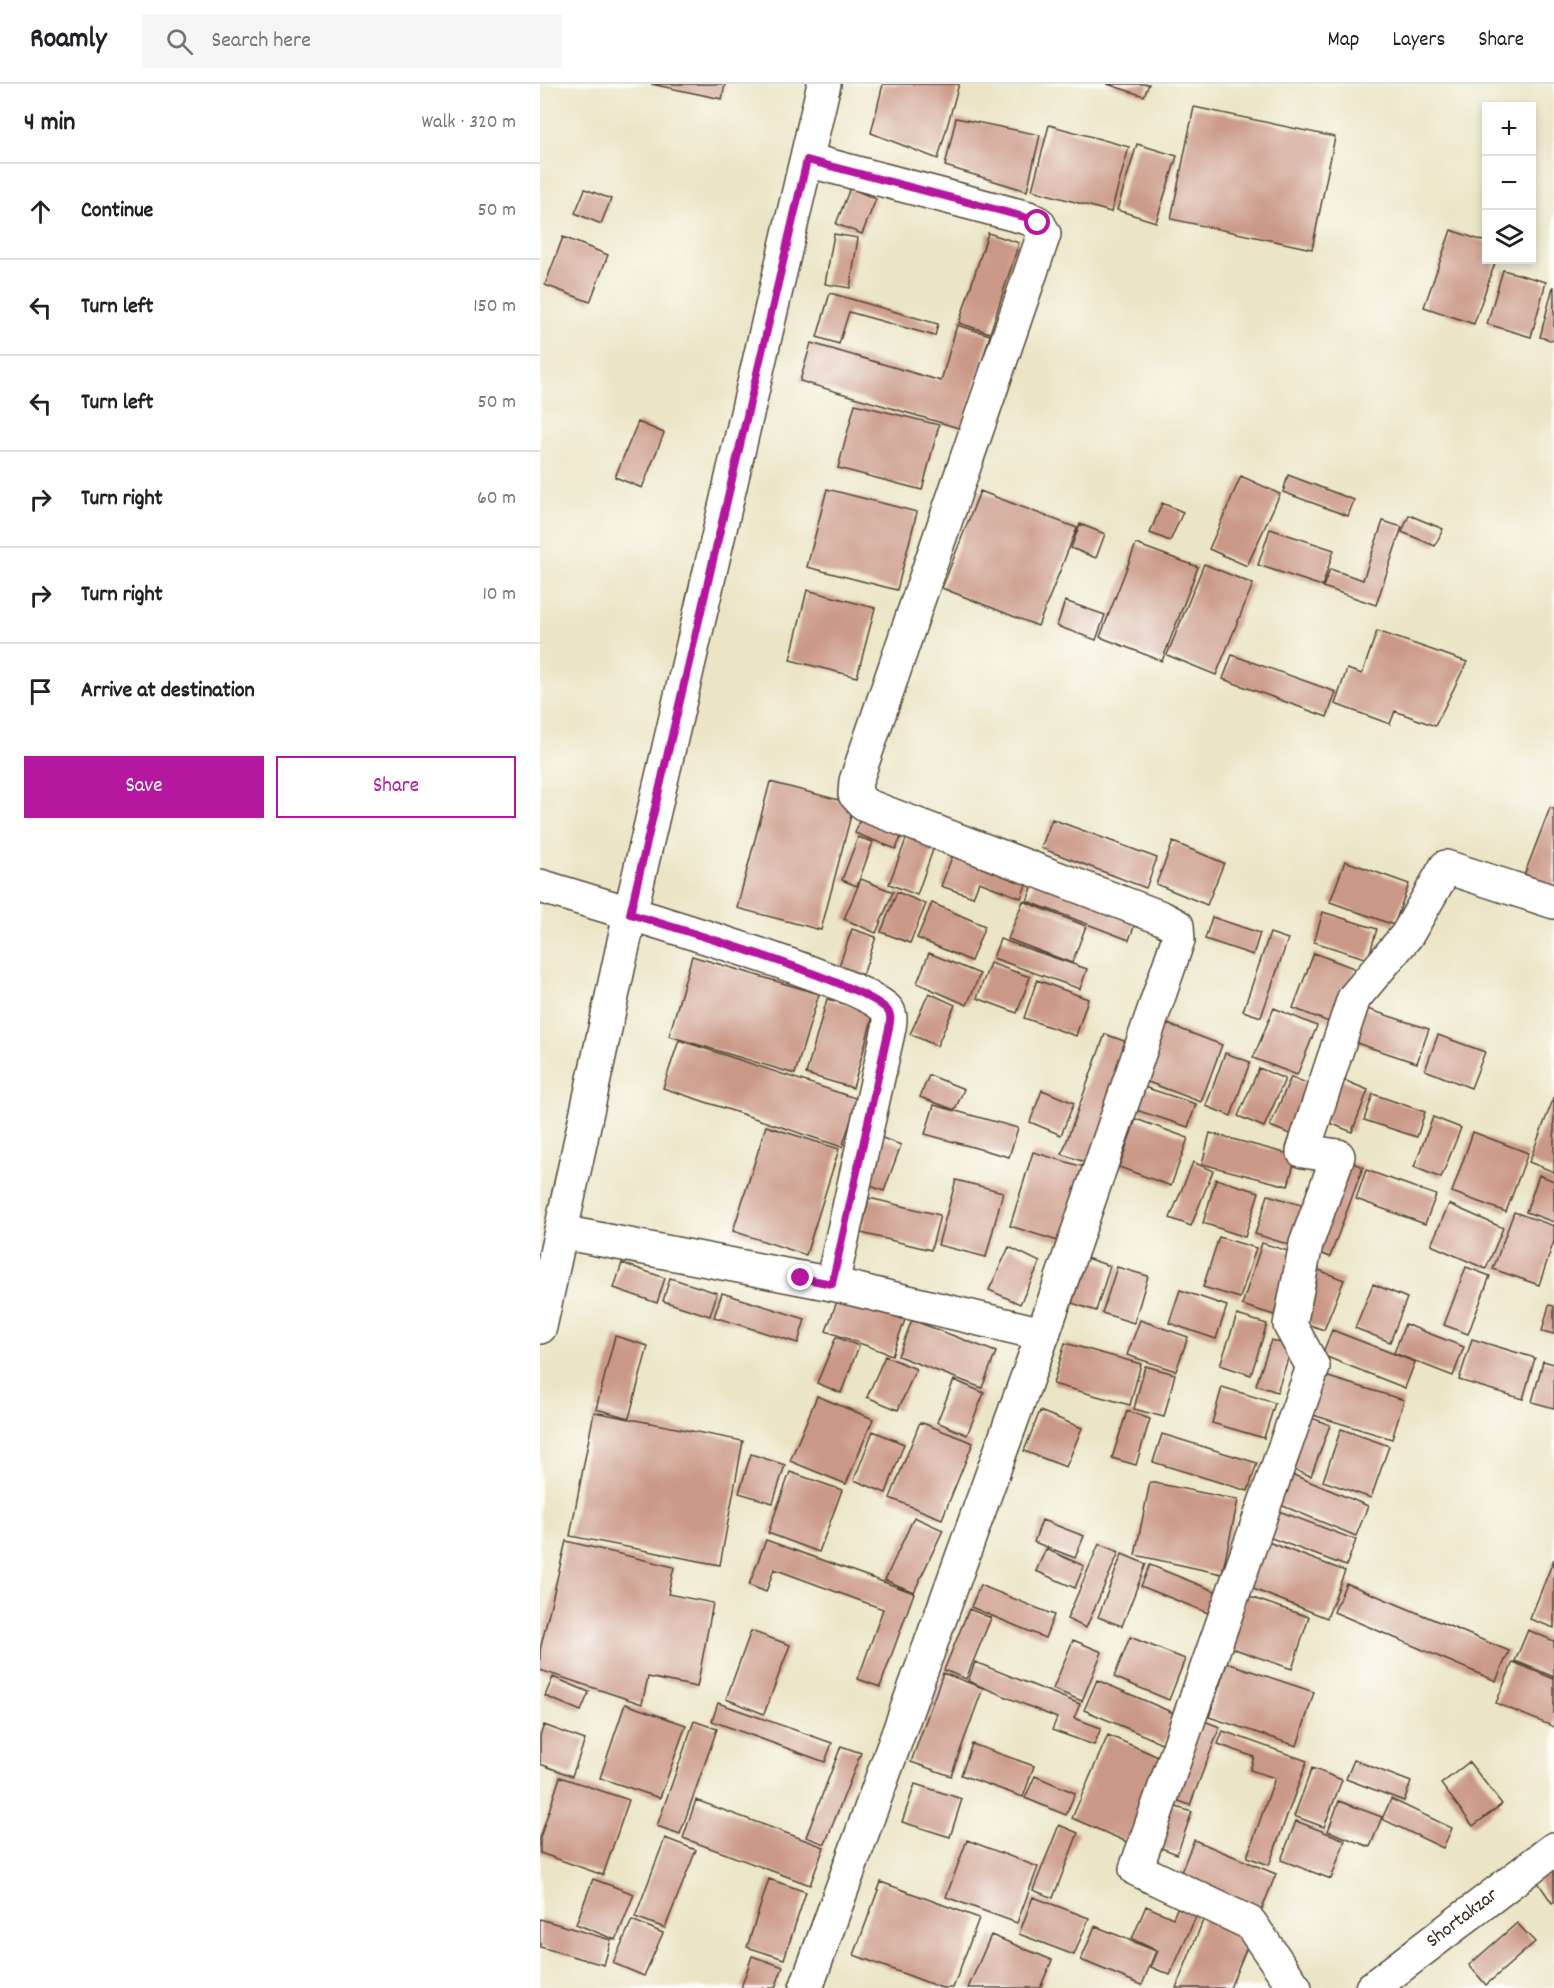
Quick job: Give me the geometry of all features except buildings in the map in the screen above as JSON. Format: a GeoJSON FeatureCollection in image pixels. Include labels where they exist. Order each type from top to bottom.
{"type":"FeatureCollection","features":[{"type":"Feature","properties":{"kind":"street"},"geometry":{"type":"LineString","coordinates":[[540,1328],[630,914],[824,84]]}},
{"type":"Feature","properties":{"kind":"street"},"geometry":{"type":"LineString","coordinates":[[806,1988],[1043,1334],[1178,940],[1177,926],[1162,918],[865,804],[855,794],[856,781],[1044,234],[1038,223],[1028,218],[807,160]]}},
{"type":"Feature","properties":{"kind":"street"},"geometry":{"type":"LineString","coordinates":[[1294,1988],[1250,1923],[1136,1869],[1313,1367],[1290,1325],[1306,1244],[1338,1155],[1303,1151],[1354,998],[1407,935],[1446,867],[1554,902]]}},
{"type":"Feature","properties":{"kind":"street"},"geometry":{"type":"LineString","coordinates":[[540,886],[827,978],[876,1002],[887,1010],[891,1018],[889,1028],[832,1284]]}},
{"type":"Feature","properties":{"kind":"street"},"geometry":{"type":"LineString","coordinates":[[561,1232],[832,1284],[1043,1334]]}},
{"type":"Feature","properties":{"kind":"street","name":"Shortakzar"},"geometry":{"type":"LineString","coordinates":[[1372,1988],[1554,1849]]}},
{"type":"Feature","properties":{"kind":"route"},"geometry":{"type":"LineString","coordinates":[[801,1278],[832,1284],[891,1018],[887,1010],[876,1002],[827,978],[630,914],[807,160],[1028,218],[1038,223]]}}]}
